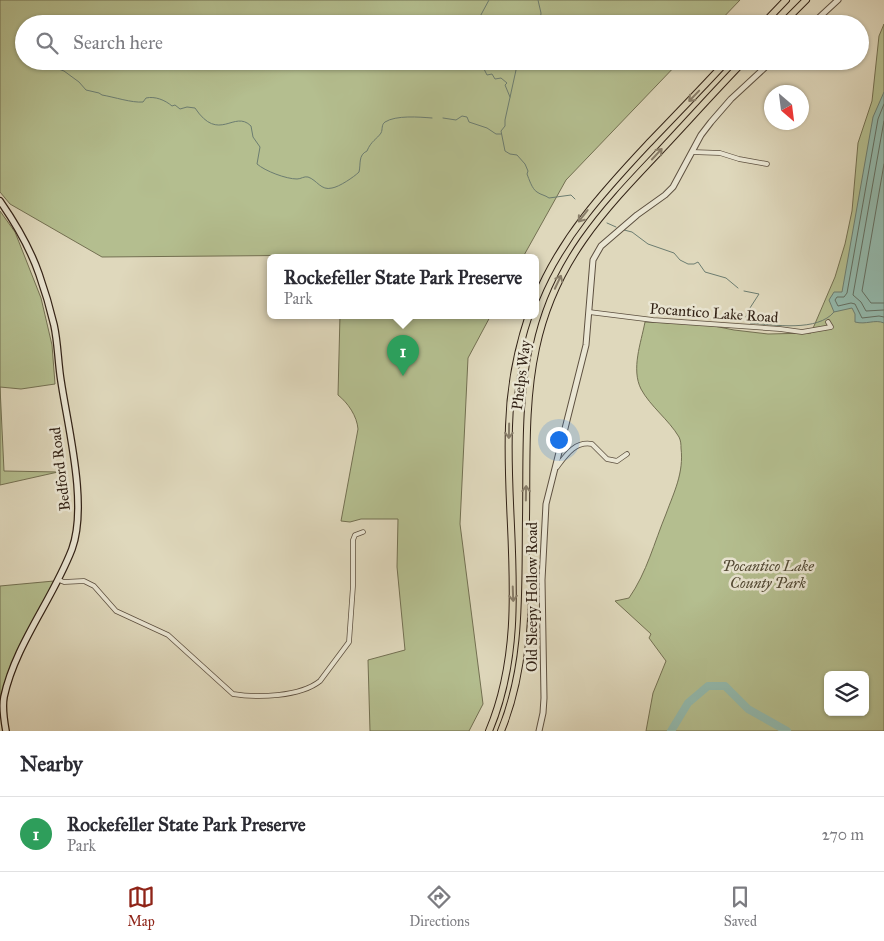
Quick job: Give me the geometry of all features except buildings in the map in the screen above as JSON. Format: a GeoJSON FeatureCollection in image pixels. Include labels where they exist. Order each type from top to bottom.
{"type":"FeatureCollection","features":[{"type":"Feature","properties":{"kind":"main road"},"geometry":{"type":"LineString","coordinates":[[772,15],[786,0]]}},
{"type":"Feature","properties":{"kind":"main road"},"geometry":{"type":"LineString","coordinates":[[791,15],[806,0]]}},
{"type":"Feature","properties":{"kind":"main road"},"geometry":{"type":"LineString","coordinates":[[539,293],[560,250],[594,202],[719,70]]}},
{"type":"Feature","properties":{"kind":"main road","name":"Phelps Way"},"geometry":{"type":"LineString","coordinates":[[501,731],[514,694],[522,648],[529,393],[533,360],[545,315],[568,262],[597,220],[736,70]]}},
{"type":"Feature","properties":{"kind":"main road","name":"Bedford Road"},"geometry":{"type":"LineString","coordinates":[[0,201],[30,250],[39,273],[54,325],[60,380],[75,474],[79,518],[72,549],[59,580],[12,671],[4,698],[6,731]]}},
{"type":"Feature","properties":{"kind":"main road","name":"Phelps Way"},"geometry":{"type":"LineString","coordinates":[[490,731],[503,690],[511,646],[513,603],[509,422],[516,363],[528,319]]}},
{"type":"Feature","properties":{"kind":"street"},"geometry":{"type":"LineString","coordinates":[[822,15],[838,0]]}},
{"type":"Feature","properties":{"kind":"street","name":"Old Sleepy Hollow Road"},"geometry":{"type":"LineString","coordinates":[[539,731],[544,698],[542,580],[544,527],[548,496],[557,467],[586,345],[591,268],[595,254],[622,227],[665,195],[679,178],[701,135],[715,116],[763,70]]}},
{"type":"Feature","properties":{"kind":"street"},"geometry":{"type":"LineString","coordinates":[[692,152],[720,153],[739,159],[767,164]]}},
{"type":"Feature","properties":{"kind":"street","name":"Pocantico Lake Road"},"geometry":{"type":"LineString","coordinates":[[589,312],[654,320],[802,332],[831,327],[828,322]]}},
{"type":"Feature","properties":{"kind":"street"},"geometry":{"type":"LineString","coordinates":[[557,467],[573,448],[582,444],[592,444],[607,459],[617,461],[627,454]]}},
{"type":"Feature","properties":{"kind":"street"},"geometry":{"type":"LineString","coordinates":[[59,580],[64,582],[84,581],[94,586],[116,611],[168,635],[233,694],[293,693],[320,682],[349,642],[353,586],[353,540],[355,535],[363,532]]}},
{"type":"Feature","properties":{"kind":"green space"},"geometry":{"type":"Polygon","coordinates":[[[0,0],[740,0],[726,15],[15,15],[15,70],[671,70],[566,180],[525,254],[267,254],[267,256],[102,257],[10,204],[0,192],[0,0]]]}},
{"type":"Feature","properties":{"kind":"green space","name":"Pocantico Lake County Park"},"geometry":{"type":"Polygon","coordinates":[[[884,24],[884,731],[646,731],[653,693],[666,661],[649,638],[651,634],[615,601],[629,598],[641,578],[675,490],[680,474],[682,457],[679,437],[645,395],[638,381],[638,356],[645,322],[704,324],[768,334],[811,333],[835,277],[845,244],[852,211],[858,143],[872,101],[879,36],[884,24]]]}},
{"type":"Feature","properties":{"kind":"green space"},"geometry":{"type":"Polygon","coordinates":[[[0,211],[15,232],[41,298],[52,345],[55,384],[21,389],[0,387],[0,211]]]}},
{"type":"Feature","properties":{"kind":"green space"},"geometry":{"type":"Polygon","coordinates":[[[340,319],[489,319],[468,358],[460,524],[483,704],[469,731],[370,731],[368,660],[405,650],[397,567],[398,519],[341,521],[358,429],[356,419],[351,410],[338,395],[340,319]]]}},
{"type":"Feature","properties":{"kind":"green space"},"geometry":{"type":"Polygon","coordinates":[[[0,387],[4,471],[58,472],[0,485],[0,387]]]}},
{"type":"Feature","properties":{"kind":"green space"},"geometry":{"type":"Polygon","coordinates":[[[54,581],[16,653],[0,697],[0,586],[54,581]]]}},
{"type":"Feature","properties":{"kind":"water"},"geometry":{"type":"Polygon","coordinates":[[[884,92],[884,323],[859,323],[855,322],[855,314],[852,308],[834,312],[829,300],[834,292],[842,292],[873,117],[884,92]]]}},
{"type":"Feature","properties":{"kind":"waterway"},"geometry":{"type":"LineString","coordinates":[[481,15],[489,0]]}},
{"type":"Feature","properties":{"kind":"waterway"},"geometry":{"type":"LineString","coordinates":[[538,0],[541,15]]}},
{"type":"Feature","properties":{"kind":"waterway"},"geometry":{"type":"LineString","coordinates":[[61,70],[79,82],[86,90],[102,95],[139,102],[143,102],[146,98],[156,98],[172,106],[175,105],[180,109],[187,107],[195,108],[211,124],[245,122],[251,126],[253,137],[260,147],[257,164],[270,172],[287,178],[308,177],[328,189],[342,184],[359,172],[362,155],[381,133],[385,122],[401,117],[432,118]]}},
{"type":"Feature","properties":{"kind":"waterway"},"geometry":{"type":"LineString","coordinates":[[484,70],[487,75],[492,74],[495,79],[501,78],[507,83],[505,85],[510,97]]}},
{"type":"Feature","properties":{"kind":"waterway"},"geometry":{"type":"LineString","coordinates":[[516,70],[505,126],[501,131],[505,151],[517,155],[525,164],[528,171],[527,174],[537,192],[549,198],[571,195],[575,199]]}},
{"type":"Feature","properties":{"kind":"waterway"},"geometry":{"type":"LineString","coordinates":[[443,118],[456,120],[462,116],[467,117],[469,122],[487,128],[496,134],[501,134]]}},
{"type":"Feature","properties":{"kind":"waterway"},"geometry":{"type":"LineString","coordinates":[[607,223],[616,227]]}},
{"type":"Feature","properties":{"kind":"waterway"},"geometry":{"type":"LineString","coordinates":[[624,230],[632,232],[648,244],[674,253],[680,260],[688,264],[698,262],[705,272],[726,278],[738,288]]}},
{"type":"Feature","properties":{"kind":"waterway"},"geometry":{"type":"LineString","coordinates":[[744,291],[759,294],[746,317],[750,323],[783,326],[807,325],[827,318],[834,312]]}},
{"type":"Feature","properties":{"kind":"waterway"},"geometry":{"type":"LineString","coordinates":[[671,731],[688,703],[708,686],[725,686],[748,709],[787,731]]}},
{"type":"Feature","properties":{"kind":"place","name":"Rockefeller State Park Preserve"},"geometry":{"type":"Point","coordinates":[403,376]}}]}
